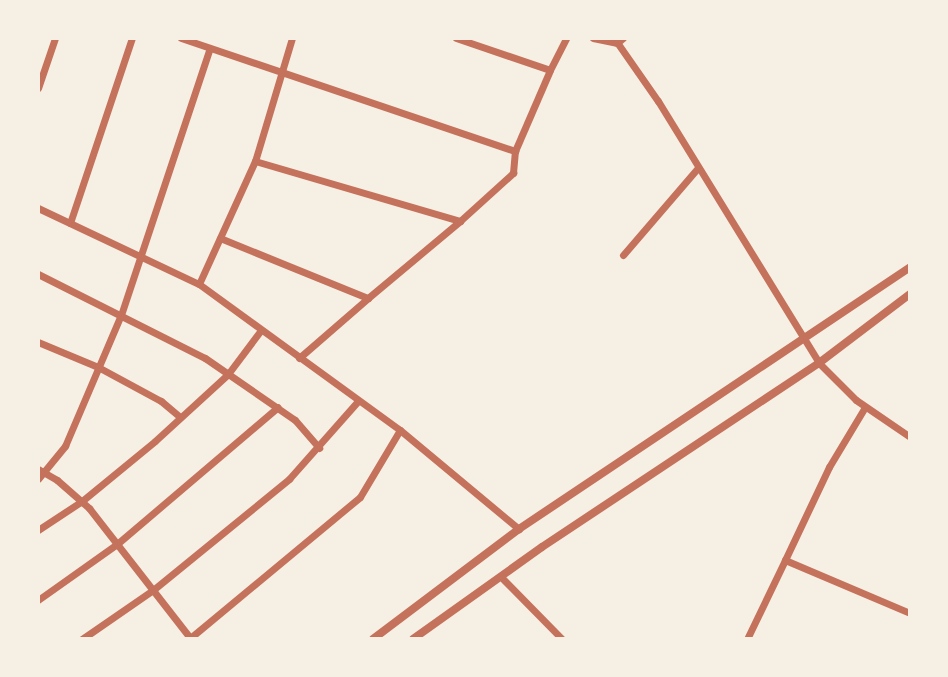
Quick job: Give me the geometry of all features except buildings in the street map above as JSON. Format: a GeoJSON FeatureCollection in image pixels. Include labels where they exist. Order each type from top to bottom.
{"type":"FeatureCollection","features":[{"type":"Feature","properties":{"kind":"street"},"geometry":{"type":"LineString","coordinates":[[38,88],[55,38]]}},
{"type":"Feature","properties":{"kind":"street"},"geometry":{"type":"LineString","coordinates":[[70,223],[132,38]]}},
{"type":"Feature","properties":{"kind":"street"},"geometry":{"type":"LineString","coordinates":[[181,38],[515,151]]}},
{"type":"Feature","properties":{"kind":"street"},"geometry":{"type":"LineString","coordinates":[[199,284],[255,161],[292,38]]}},
{"type":"Feature","properties":{"kind":"street"},"geometry":{"type":"LineString","coordinates":[[456,38],[550,70]]}},
{"type":"Feature","properties":{"kind":"street"},"geometry":{"type":"LineString","coordinates":[[299,358],[513,173],[515,151],[566,38]]}},
{"type":"Feature","properties":{"kind":"street"},"geometry":{"type":"LineString","coordinates":[[593,38],[618,40],[819,363],[865,407],[910,437]]}},
{"type":"Feature","properties":{"kind":"street"},"geometry":{"type":"LineString","coordinates":[[210,48],[121,315],[65,446],[40,474],[82,501],[190,639],[360,497],[400,430]]}},
{"type":"Feature","properties":{"kind":"street"},"geometry":{"type":"LineString","coordinates":[[255,161],[460,221]]}},
{"type":"Feature","properties":{"kind":"street"},"geometry":{"type":"LineString","coordinates":[[623,255],[697,169]]}},
{"type":"Feature","properties":{"kind":"street"},"geometry":{"type":"LineString","coordinates":[[38,208],[199,284],[400,430],[519,529]]}},
{"type":"Feature","properties":{"kind":"street"},"geometry":{"type":"LineString","coordinates":[[220,238],[368,298]]}},
{"type":"Feature","properties":{"kind":"street"},"geometry":{"type":"LineString","coordinates":[[373,639],[519,529],[653,437],[805,341],[910,267]]}},
{"type":"Feature","properties":{"kind":"street"},"geometry":{"type":"LineString","coordinates":[[38,274],[205,358],[295,420],[319,448]]}},
{"type":"Feature","properties":{"kind":"street"},"geometry":{"type":"LineString","coordinates":[[413,639],[503,579],[542,547],[819,363],[910,294]]}},
{"type":"Feature","properties":{"kind":"street"},"geometry":{"type":"LineString","coordinates":[[38,530],[82,501],[228,374],[261,330]]}},
{"type":"Feature","properties":{"kind":"street"},"geometry":{"type":"LineString","coordinates":[[38,342],[98,367],[161,401],[180,417]]}},
{"type":"Feature","properties":{"kind":"street"},"geometry":{"type":"LineString","coordinates":[[82,639],[153,590],[289,479],[358,401]]}},
{"type":"Feature","properties":{"kind":"street"},"geometry":{"type":"LineString","coordinates":[[38,600],[117,544],[278,407]]}},
{"type":"Feature","properties":{"kind":"street"},"geometry":{"type":"LineString","coordinates":[[747,639],[829,467],[865,407]]}},
{"type":"Feature","properties":{"kind":"street"},"geometry":{"type":"LineString","coordinates":[[785,560],[910,613]]}},
{"type":"Feature","properties":{"kind":"street"},"geometry":{"type":"LineString","coordinates":[[503,579],[560,638]]}}]}
